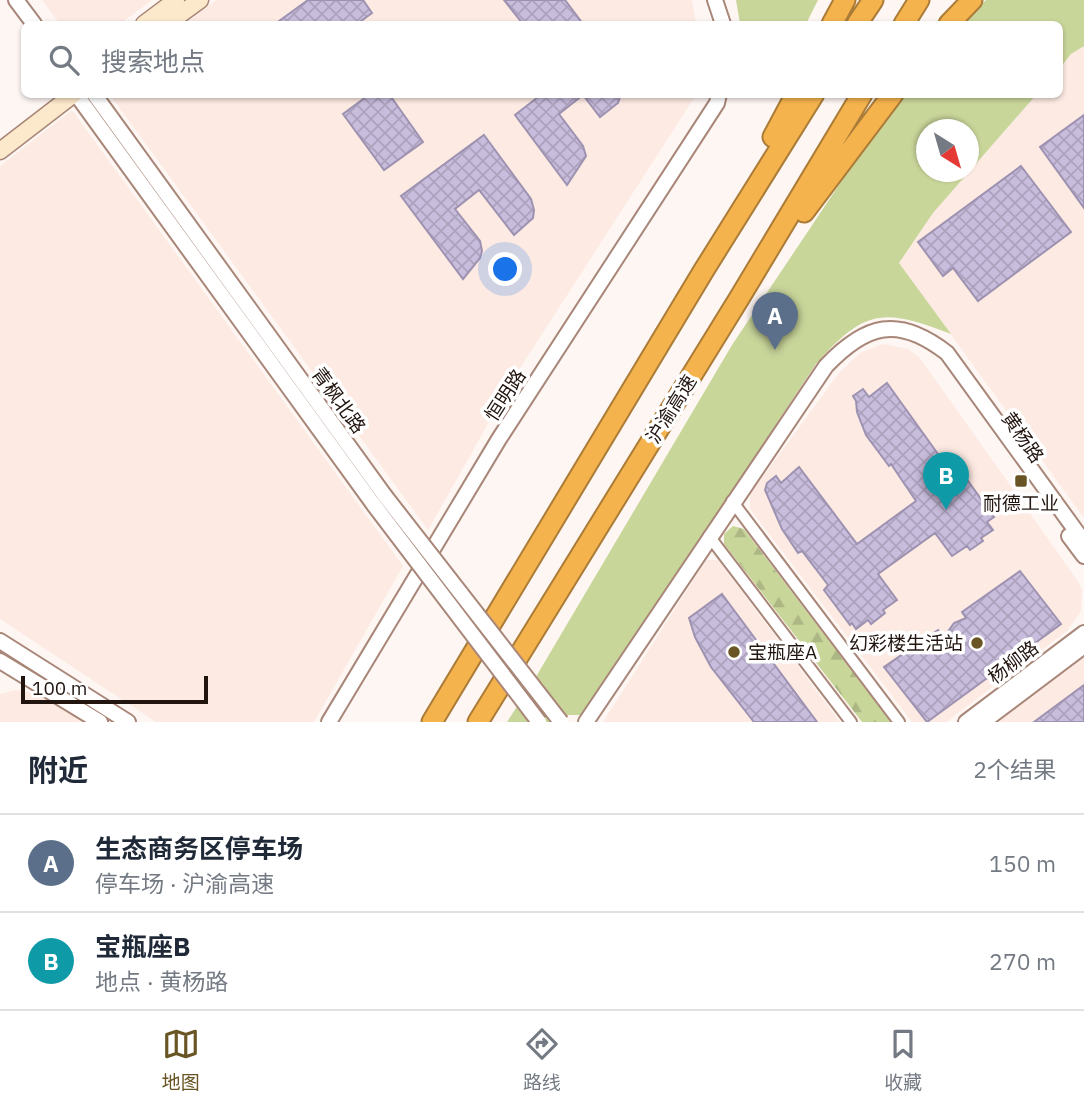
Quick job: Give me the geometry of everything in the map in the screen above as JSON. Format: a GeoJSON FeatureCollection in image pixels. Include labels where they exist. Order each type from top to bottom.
{"type":"FeatureCollection","features":[{"type":"Feature","properties":{"kind":"highway"},"geometry":{"type":"LineString","coordinates":[[834,21],[845,0]]}},
{"type":"Feature","properties":{"kind":"highway"},"geometry":{"type":"LineString","coordinates":[[860,21],[873,0]]}},
{"type":"Feature","properties":{"kind":"highway"},"geometry":{"type":"LineString","coordinates":[[906,21],[919,0]]}},
{"type":"Feature","properties":{"kind":"highway"},"geometry":{"type":"LineString","coordinates":[[952,21],[972,0]]}},
{"type":"Feature","properties":{"kind":"highway"},"geometry":{"type":"LineString","coordinates":[[704,270],[794,98]]}},
{"type":"Feature","properties":{"kind":"highway"},"geometry":{"type":"LineString","coordinates":[[432,722],[704,270],[812,98]]}},
{"type":"Feature","properties":{"kind":"highway","name":"沪渝高速"},"geometry":{"type":"LineString","coordinates":[[478,722],[860,98]]}},
{"type":"Feature","properties":{"kind":"highway"},"geometry":{"type":"LineString","coordinates":[[740,297],[890,98]]}},
{"type":"Feature","properties":{"kind":"main road"},"geometry":{"type":"LineString","coordinates":[[148,21],[176,0]]}},
{"type":"Feature","properties":{"kind":"main road"},"geometry":{"type":"LineString","coordinates":[[171,21],[200,0]]}},
{"type":"Feature","properties":{"kind":"main road"},"geometry":{"type":"LineString","coordinates":[[0,151],[70,98]]}},
{"type":"Feature","properties":{"kind":"street"},"geometry":{"type":"LineString","coordinates":[[16,0],[32,21]]}},
{"type":"Feature","properties":{"kind":"street"},"geometry":{"type":"LineString","coordinates":[[715,0],[722,21]]}},
{"type":"Feature","properties":{"kind":"street","name":"青枫北路"},"geometry":{"type":"LineString","coordinates":[[78,98],[379,500],[561,722]]}},
{"type":"Feature","properties":{"kind":"street","name":"青枫北路"},"geometry":{"type":"LineString","coordinates":[[97,98],[379,500],[539,722]]}},
{"type":"Feature","properties":{"kind":"street","name":"恒明路"},"geometry":{"type":"LineString","coordinates":[[329,722],[499,439],[718,98]]}},
{"type":"Feature","properties":{"kind":"street"},"geometry":{"type":"LineString","coordinates":[[586,722],[732,501],[826,366],[858,336],[876,330],[896,329],[930,341],[952,358],[1084,542]]}},
{"type":"Feature","properties":{"kind":"street","name":"黄杨路"},"geometry":{"type":"LineString","coordinates":[[930,341],[1084,556]]}},
{"type":"Feature","properties":{"kind":"street"},"geometry":{"type":"LineString","coordinates":[[732,501],[900,722]]}},
{"type":"Feature","properties":{"kind":"street"},"geometry":{"type":"LineString","coordinates":[[709,536],[851,722]]}},
{"type":"Feature","properties":{"kind":"street","name":"杨柳路"},"geometry":{"type":"LineString","coordinates":[[966,722],[1084,634]]}},
{"type":"Feature","properties":{"kind":"street"},"geometry":{"type":"LineString","coordinates":[[0,642],[128,722]]}},
{"type":"Feature","properties":{"kind":"street","name":"杨柳路"},"geometry":{"type":"LineString","coordinates":[[983,722],[1084,646]]}},
{"type":"Feature","properties":{"kind":"street"},"geometry":{"type":"LineString","coordinates":[[17,653],[1,664],[100,722]]}},
{"type":"Feature","properties":{"kind":"shaded area"},"geometry":{"type":"Polygon","coordinates":[[[42,0],[152,0],[124,21],[58,21],[42,0]]]}},
{"type":"Feature","properties":{"kind":"shaded area"},"geometry":{"type":"Polygon","coordinates":[[[216,0],[692,0],[696,21],[189,21],[216,0]]]}},
{"type":"Feature","properties":{"kind":"shaded area"},"geometry":{"type":"Polygon","coordinates":[[[1084,46],[1084,518],[899,263],[933,213],[960,182],[979,182],[979,160],[1033,98],[1063,98],[1063,64],[1071,54],[1084,46]]]}},
{"type":"Feature","properties":{"kind":"shaded area"},"geometry":{"type":"Polygon","coordinates":[[[112,98],[694,98],[515,376],[428,530],[112,98]]]}},
{"type":"Feature","properties":{"kind":"shaded area"},"geometry":{"type":"Polygon","coordinates":[[[72,110],[403,566],[314,722],[156,722],[0,619],[0,166],[72,110]]]}},
{"type":"Feature","properties":{"kind":"shaded area"},"geometry":{"type":"Polygon","coordinates":[[[883,344],[908,349],[920,358],[1082,590],[1081,611],[1067,631],[946,722],[912,722],[750,509],[750,494],[839,373],[860,353],[883,344]]]}},
{"type":"Feature","properties":{"kind":"shaded area"},"geometry":{"type":"Polygon","coordinates":[[[706,560],[718,560],[840,722],[603,722],[706,560]]]}},
{"type":"Feature","properties":{"kind":"shaded area"},"geometry":{"type":"Polygon","coordinates":[[[1084,657],[1084,722],[998,722],[1084,657]]]}},
{"type":"Feature","properties":{"kind":"shaded area"},"geometry":{"type":"Polygon","coordinates":[[[16,690],[34,693],[85,722],[0,722],[0,694],[16,690]]]}},
{"type":"Feature","properties":{"kind":"green space"},"geometry":{"type":"Polygon","coordinates":[[[736,0],[818,0],[808,21],[740,21],[736,0]]]}},
{"type":"Feature","properties":{"kind":"green space"},"geometry":{"type":"Polygon","coordinates":[[[986,0],[1084,0],[1084,46],[1071,54],[1063,64],[1063,21],[964,21],[986,0]]]}},
{"type":"Feature","properties":{"kind":"green space"},"geometry":{"type":"Polygon","coordinates":[[[902,98],[1033,98],[979,160],[979,119],[916,119],[916,182],[960,182],[933,213],[899,263],[951,334],[892,317],[877,318],[848,332],[816,364],[583,715],[568,715],[563,722],[507,722],[732,345],[861,152],[902,98]]]}},
{"type":"Feature","properties":{"kind":"green space"},"geometry":{"type":"Polygon","coordinates":[[[733,526],[744,529],[891,722],[862,722],[724,544],[724,534],[733,526]]]}},
{"type":"Feature","properties":{"kind":"building"},"geometry":{"type":"Polygon","coordinates":[[[308,0],[363,0],[372,13],[361,21],[279,21],[308,0]]]}},
{"type":"Feature","properties":{"kind":"building"},"geometry":{"type":"Polygon","coordinates":[[[504,0],[565,0],[581,21],[521,21],[504,0]]]}},
{"type":"Feature","properties":{"kind":"building"},"geometry":{"type":"Polygon","coordinates":[[[365,98],[392,98],[423,142],[384,170],[343,114],[365,98]]]}},
{"type":"Feature","properties":{"kind":"building"},"geometry":{"type":"Polygon","coordinates":[[[537,98],[579,98],[559,114],[583,146],[586,156],[567,185],[515,115],[537,98]]]}},
{"type":"Feature","properties":{"kind":"building"},"geometry":{"type":"Polygon","coordinates":[[[585,98],[620,98],[618,103],[600,117],[585,98]]]}},
{"type":"Feature","properties":{"kind":"building"},"geometry":{"type":"Polygon","coordinates":[[[1084,115],[1084,208],[1040,147],[1084,115]]]}},
{"type":"Feature","properties":{"kind":"building"},"geometry":{"type":"Polygon","coordinates":[[[484,135],[531,199],[533,218],[514,235],[479,190],[455,209],[480,241],[482,251],[480,258],[463,279],[401,196],[484,135]]]}},
{"type":"Feature","properties":{"kind":"building"},"geometry":{"type":"Polygon","coordinates":[[[1021,166],[1071,232],[978,301],[953,268],[943,276],[918,242],[1021,166]]]}},
{"type":"Feature","properties":{"kind":"building"},"geometry":{"type":"Polygon","coordinates":[[[887,383],[961,486],[968,481],[994,517],[987,522],[993,530],[970,550],[967,546],[952,556],[935,533],[878,574],[897,600],[883,610],[885,613],[871,624],[868,620],[856,629],[852,623],[850,625],[824,590],[828,585],[802,551],[798,553],[782,529],[765,490],[767,483],[776,476],[781,483],[799,467],[857,544],[916,501],[891,464],[889,466],[866,435],[853,396],[863,389],[869,397],[887,383]]]}},
{"type":"Feature","properties":{"kind":"building","name":"幻彩楼生活站"},"geometry":{"type":"Polygon","coordinates":[[[1020,571],[1061,624],[927,722],[884,667],[938,630],[944,637],[954,623],[966,618],[962,612],[1020,571]]]}},
{"type":"Feature","properties":{"kind":"building","name":"宝瓶座A"},"geometry":{"type":"Polygon","coordinates":[[[722,594],[817,722],[754,722],[711,667],[695,637],[689,618],[722,594]]]}},
{"type":"Feature","properties":{"kind":"building"},"geometry":{"type":"Polygon","coordinates":[[[1084,685],[1084,722],[1034,722],[1084,685]]]}},
{"type":"Feature","properties":{"kind":"place","name":"生态商务区停车场"},"geometry":{"type":"Point","coordinates":[775,350]}},
{"type":"Feature","properties":{"kind":"place","name":"耐德工业"},"geometry":{"type":"Point","coordinates":[1021,481]}},
{"type":"Feature","properties":{"kind":"place","name":"宝瓶座B"},"geometry":{"type":"Point","coordinates":[946,510]}},
{"type":"Feature","properties":{"kind":"place","name":"幻彩楼生活站"},"geometry":{"type":"Point","coordinates":[977,643]}},
{"type":"Feature","properties":{"kind":"place","name":"宝瓶座A"},"geometry":{"type":"Point","coordinates":[734,652]}}]}
